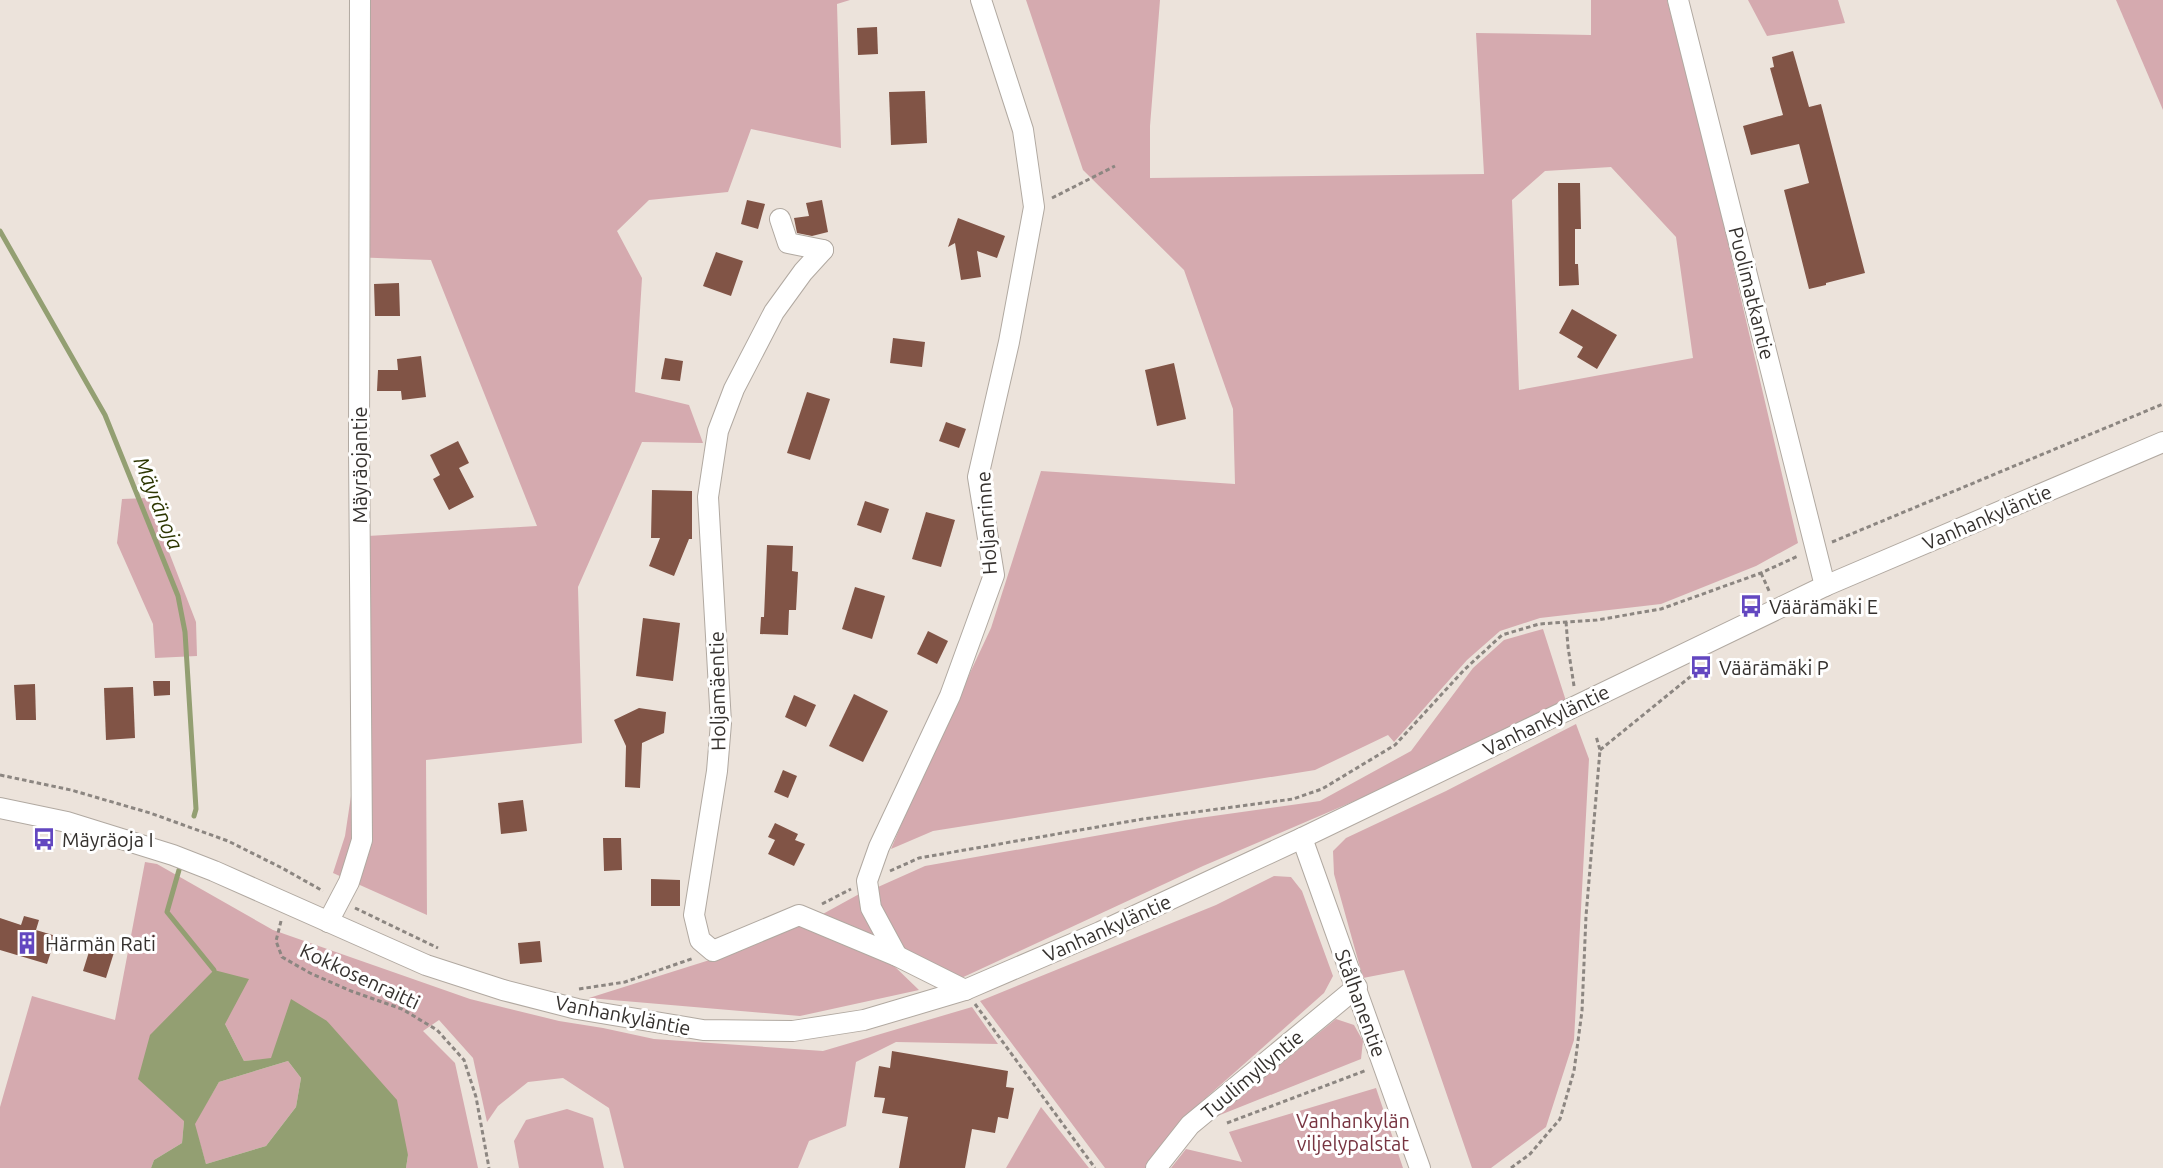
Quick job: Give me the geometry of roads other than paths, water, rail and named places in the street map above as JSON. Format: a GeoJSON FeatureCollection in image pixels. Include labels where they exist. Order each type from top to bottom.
{"type":"FeatureCollection","features":[{"type":"Feature","properties":{"kind":"street","name":"Mäyräojantie"},"geometry":{"type":"LineString","coordinates":[[328,922],[349,882],[362,840],[358,447],[360,0]]}},
{"type":"Feature","properties":{"kind":"street","name":"Holjanrinne"},"geometry":{"type":"LineString","coordinates":[[897,956],[871,908],[867,881],[883,836],[950,696],[994,575],[978,477],[1010,342],[1034,207],[1023,130],[981,0]]}},
{"type":"Feature","properties":{"kind":"street","name":"Puolimatkantie"},"geometry":{"type":"LineString","coordinates":[[1678,0],[1825,585]]}},
{"type":"Feature","properties":{"kind":"street","name":"Holjamäentie"},"geometry":{"type":"LineString","coordinates":[[780,219],[788,243],[823,250],[803,272],[774,312],[734,389],[718,431],[708,497],[721,723],[717,771],[694,915],[700,940],[712,951],[799,915],[897,956]]}},
{"type":"Feature","properties":{"kind":"street","name":"Vanhankyläntie"},"geometry":{"type":"LineString","coordinates":[[0,808],[67,822],[140,844],[214,871],[426,965],[503,990],[577,1009],[703,1030],[803,1030],[864,1020],[965,990],[1100,932],[1302,838],[1825,585],[2163,442]]}},
{"type":"Feature","properties":{"kind":"street","name":"Stålhanentie"},"geometry":{"type":"LineString","coordinates":[[1302,838],[1420,1168]]}},
{"type":"Feature","properties":{"kind":"street"},"geometry":{"type":"LineString","coordinates":[[897,956],[965,990]]}},
{"type":"Feature","properties":{"kind":"street","name":"Tuulimyllyntie"},"geometry":{"type":"LineString","coordinates":[[1156,1168],[1190,1125],[1357,987]]}},
{"type":"Feature","properties":{"kind":"waterway","name":"Mäyränoja"},"geometry":{"type":"LineString","coordinates":[[0,231],[105,415],[178,596],[185,632],[196,809],[194,816]]}},
{"type":"Feature","properties":{"kind":"waterway","name":"Mäyränoja"},"geometry":{"type":"LineString","coordinates":[[179,870],[167,912],[214,970]]}},
{"type":"Feature","properties":{"kind":"place","name":"Väärämäki E"},"geometry":{"type":"Point","coordinates":[1751,606]}},
{"type":"Feature","properties":{"kind":"place","name":"Väärämäki P"},"geometry":{"type":"Point","coordinates":[1701,667]}},
{"type":"Feature","properties":{"kind":"place","name":"Mäyräoja I"},"geometry":{"type":"Point","coordinates":[44,839]}},
{"type":"Feature","properties":{"kind":"place","name":"Härmän Rati"},"geometry":{"type":"Point","coordinates":[27,943]}},
{"type":"Feature","properties":{"kind":"park label","name":"Vanhankylän viljelypalstat"},"geometry":{"type":"Point","coordinates":[1353,1132]}}]}
